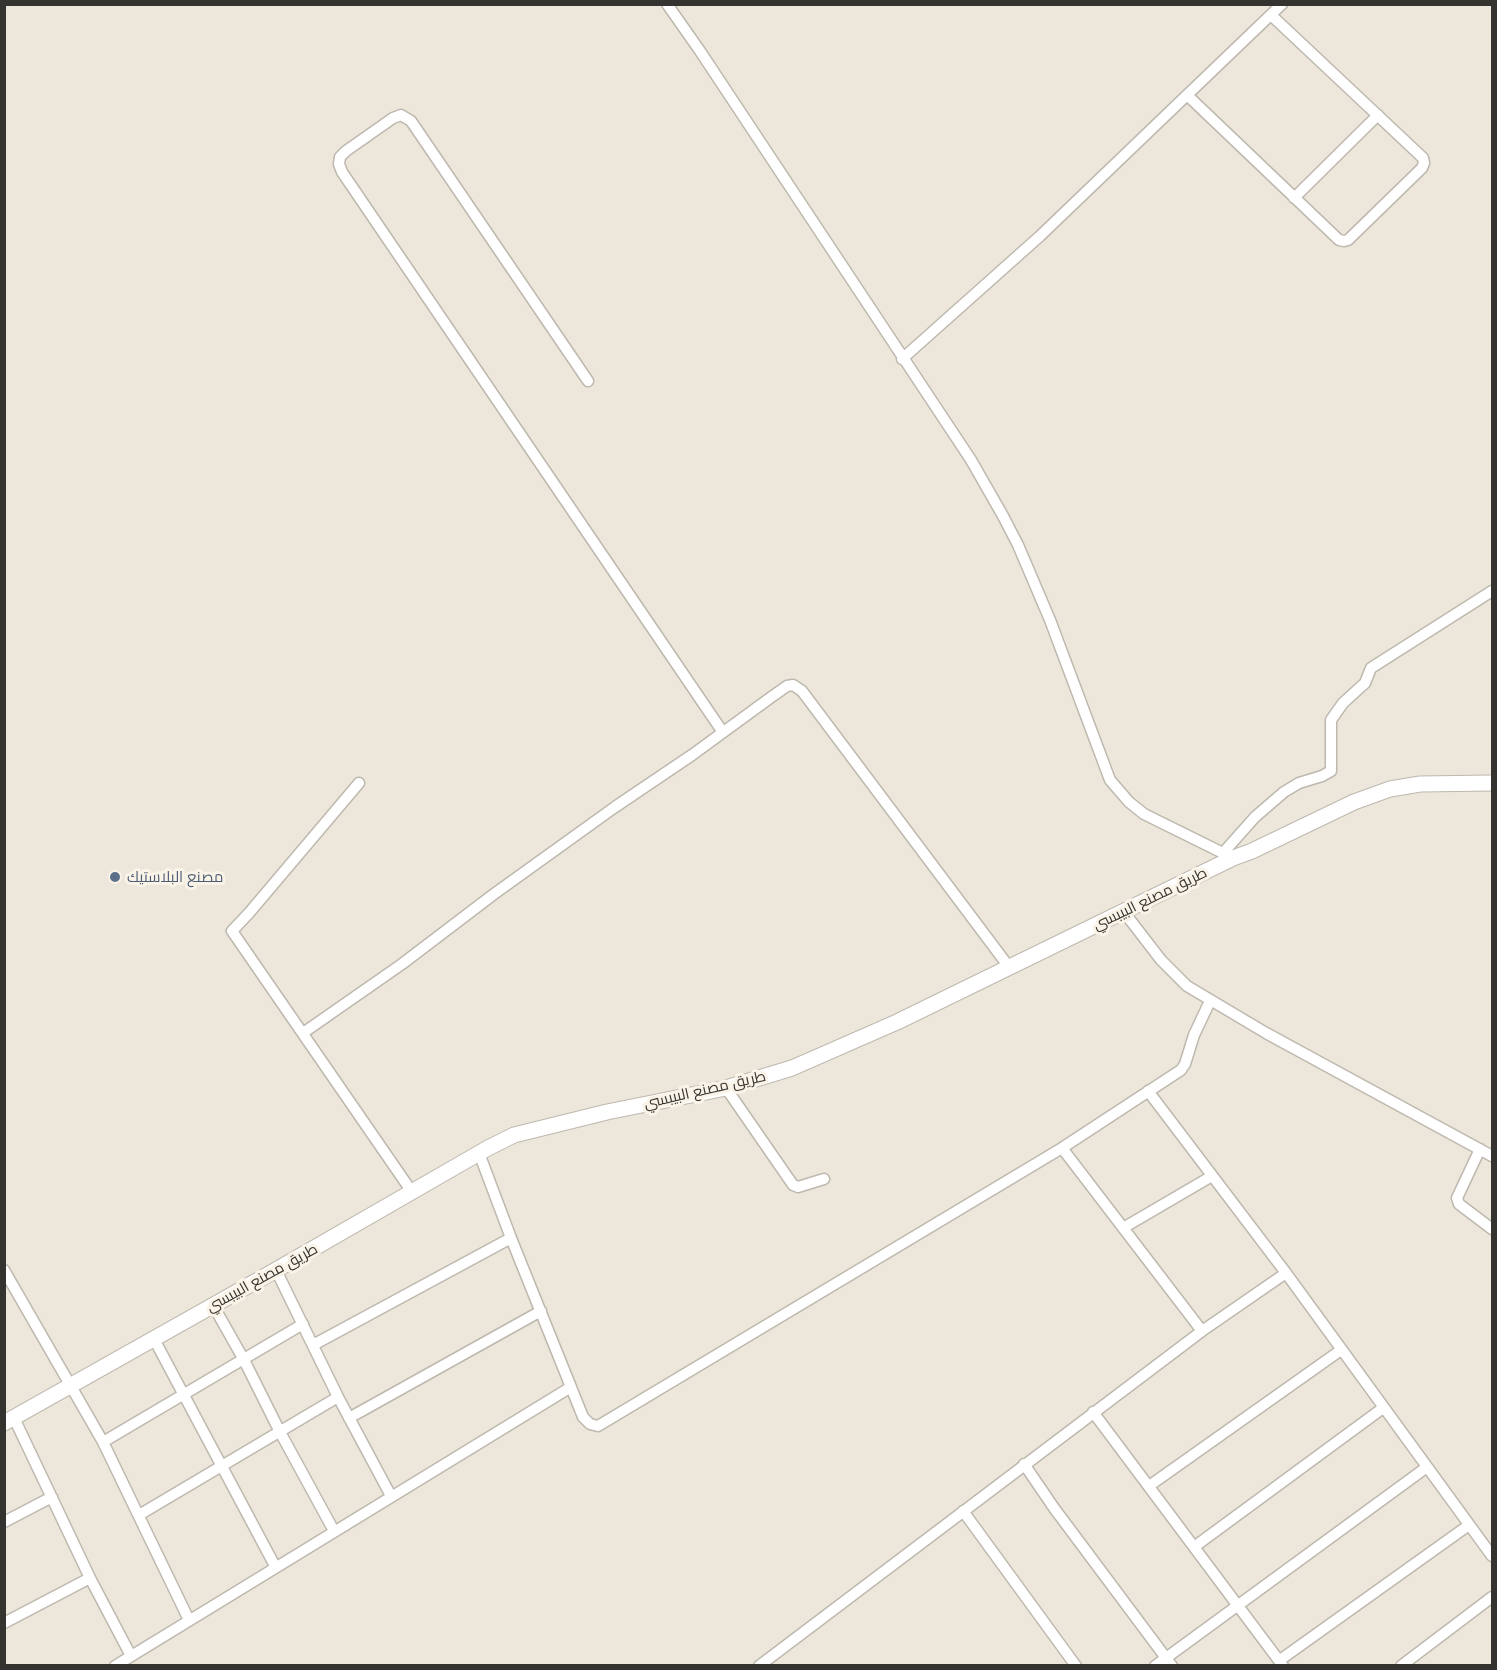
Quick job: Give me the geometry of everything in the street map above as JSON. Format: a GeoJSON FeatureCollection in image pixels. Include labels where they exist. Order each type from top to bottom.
{"type":"FeatureCollection","features":[{"type":"Feature","properties":{"kind":"main road","name":"طريق مصنع البيبسي"},"geometry":{"type":"LineString","coordinates":[[9,1420],[514,1135],[536,1128],[726,1088],[767,1077],[897,1022],[1124,912],[1228,856],[1252,851],[1354,802],[1390,789],[1420,784],[1492,783]]}},
{"type":"Feature","properties":{"kind":"street"},"geometry":{"type":"LineString","coordinates":[[667,4],[824,236],[902,359],[971,460],[1018,544],[1071,671],[1110,780],[1144,814],[1228,856],[1255,817],[1284,792],[1299,783],[1331,771],[1332,720],[1343,703],[1365,683],[1371,668],[1492,591]]}},
{"type":"Feature","properties":{"kind":"street"},"geometry":{"type":"LineString","coordinates":[[902,359],[1040,236],[1282,4]]}},
{"type":"Feature","properties":{"kind":"street"},"geometry":{"type":"LineString","coordinates":[[1187,95],[1294,198],[1339,240],[1344,242],[1422,168],[1423,158],[1271,15]]}},
{"type":"Feature","properties":{"kind":"street"},"geometry":{"type":"LineString","coordinates":[[1294,198],[1378,115]]}},
{"type":"Feature","properties":{"kind":"street"},"geometry":{"type":"LineString","coordinates":[[588,381],[411,121],[401,116],[393,118],[340,157],[339,164],[342,172],[722,731]]}},
{"type":"Feature","properties":{"kind":"street"},"geometry":{"type":"LineString","coordinates":[[303,1033],[402,964],[615,807],[787,686],[793,686],[802,691],[1009,967]]}},
{"type":"Feature","properties":{"kind":"street"},"geometry":{"type":"LineString","coordinates":[[359,783],[249,914],[231,931],[412,1192]]}},
{"type":"Feature","properties":{"kind":"street"},"geometry":{"type":"LineString","coordinates":[[1124,912],[1161,960],[1187,987],[1492,1156]]}},
{"type":"Feature","properties":{"kind":"street"},"geometry":{"type":"LineString","coordinates":[[479,1153],[583,1417],[590,1424],[598,1426],[1062,1148],[1181,1070],[1210,1001]]}},
{"type":"Feature","properties":{"kind":"street"},"geometry":{"type":"LineString","coordinates":[[726,1088],[793,1185],[798,1187],[824,1179]]}},
{"type":"Feature","properties":{"kind":"street"},"geometry":{"type":"LineString","coordinates":[[1148,1091],[1286,1273],[1492,1556]]}},
{"type":"Feature","properties":{"kind":"street"},"geometry":{"type":"LineString","coordinates":[[1062,1148],[1202,1331]]}},
{"type":"Feature","properties":{"kind":"street"},"geometry":{"type":"LineString","coordinates":[[1480,1149],[1457,1198],[1459,1203],[1492,1229]]}},
{"type":"Feature","properties":{"kind":"street"},"geometry":{"type":"LineString","coordinates":[[1123,1228],[1212,1176]]}},
{"type":"Feature","properties":{"kind":"street"},"geometry":{"type":"LineString","coordinates":[[313,1345],[511,1238]]}},
{"type":"Feature","properties":{"kind":"street"},"geometry":{"type":"LineString","coordinates":[[4,1270],[103,1442],[189,1620]]}},
{"type":"Feature","properties":{"kind":"street"},"geometry":{"type":"LineString","coordinates":[[276,1270],[338,1397],[391,1496]]}},
{"type":"Feature","properties":{"kind":"street"},"geometry":{"type":"LineString","coordinates":[[759,1665],[1093,1412],[1202,1331],[1286,1273]]}},
{"type":"Feature","properties":{"kind":"street"},"geometry":{"type":"LineString","coordinates":[[213,1305],[334,1531]]}},
{"type":"Feature","properties":{"kind":"street"},"geometry":{"type":"LineString","coordinates":[[349,1418],[541,1311]]}},
{"type":"Feature","properties":{"kind":"street"},"geometry":{"type":"LineString","coordinates":[[103,1442],[303,1324]]}},
{"type":"Feature","properties":{"kind":"street"},"geometry":{"type":"LineString","coordinates":[[154,1339],[275,1566]]}},
{"type":"Feature","properties":{"kind":"street"},"geometry":{"type":"LineString","coordinates":[[1149,1486],[1341,1350]]}},
{"type":"Feature","properties":{"kind":"street"},"geometry":{"type":"LineString","coordinates":[[114,1665],[571,1387]]}},
{"type":"Feature","properties":{"kind":"street"},"geometry":{"type":"LineString","coordinates":[[139,1515],[338,1397]]}},
{"type":"Feature","properties":{"kind":"street"},"geometry":{"type":"LineString","coordinates":[[1194,1547],[1383,1408]]}},
{"type":"Feature","properties":{"kind":"street"},"geometry":{"type":"LineString","coordinates":[[1093,1412],[1281,1663],[1470,1525]]}},
{"type":"Feature","properties":{"kind":"street"},"geometry":{"type":"LineString","coordinates":[[9,1420],[52,1497],[90,1578],[131,1656]]}},
{"type":"Feature","properties":{"kind":"street"},"geometry":{"type":"LineString","coordinates":[[1024,1464],[1054,1508],[1169,1661]]}},
{"type":"Feature","properties":{"kind":"street"},"geometry":{"type":"LineString","coordinates":[[1155,1665],[1169,1661],[1237,1605],[1427,1467]]}},
{"type":"Feature","properties":{"kind":"street"},"geometry":{"type":"LineString","coordinates":[[4,1522],[52,1497]]}},
{"type":"Feature","properties":{"kind":"street"},"geometry":{"type":"LineString","coordinates":[[963,1511],[1076,1665]]}},
{"type":"Feature","properties":{"kind":"street"},"geometry":{"type":"LineString","coordinates":[[4,1623],[90,1578]]}},
{"type":"Feature","properties":{"kind":"street"},"geometry":{"type":"LineString","coordinates":[[1401,1665],[1492,1597]]}},
{"type":"Feature","properties":{"kind":"place","name":"مصنع البلاستيك"},"geometry":{"type":"Point","coordinates":[115,877]}}]}
